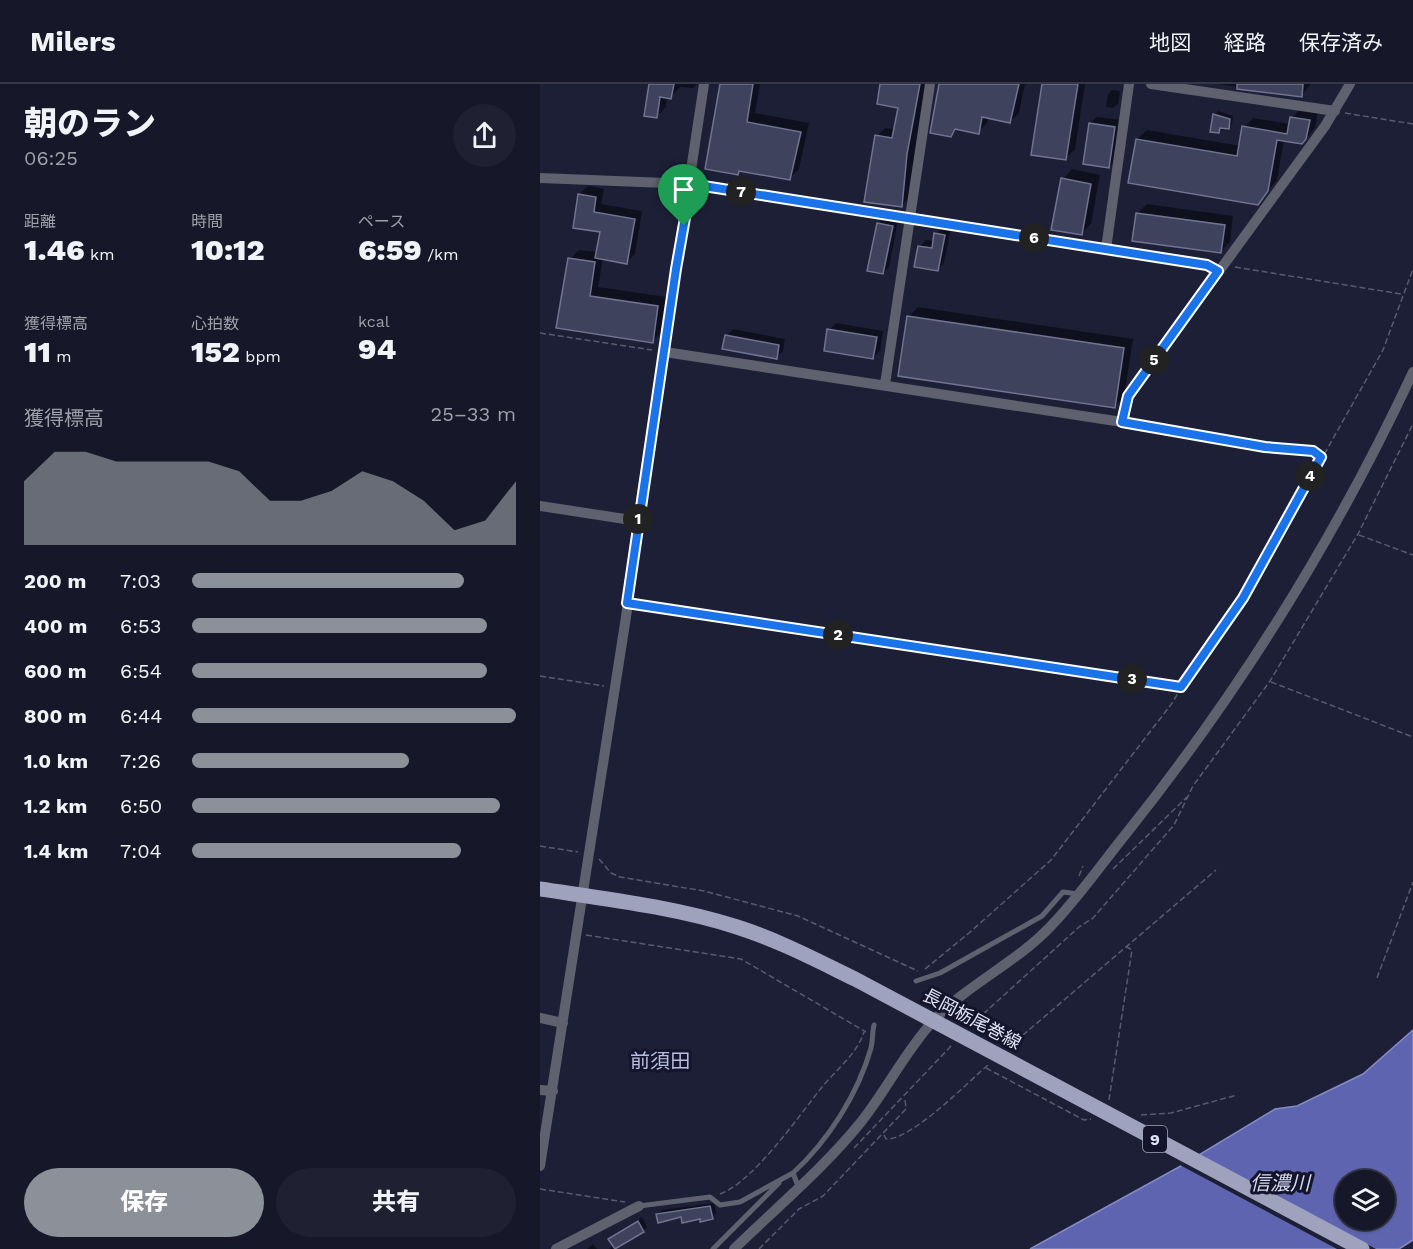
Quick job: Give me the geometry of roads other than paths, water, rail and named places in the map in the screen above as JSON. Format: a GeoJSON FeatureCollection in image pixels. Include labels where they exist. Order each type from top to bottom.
{"type":"FeatureCollection","features":[{"type":"Feature","properties":{"kind":"main road","name":"長岡栃尾巻線"},"geometry":{"type":"LineString","coordinates":[[540,889],[699,916],[749,932],[823,963],[1362,1249]]}},
{"type":"Feature","properties":{"kind":"street"},"geometry":{"type":"LineString","coordinates":[[540,1166],[583,895],[676,269],[691,184],[704,84]]}},
{"type":"Feature","properties":{"kind":"street"},"geometry":{"type":"LineString","coordinates":[[885,384],[930,84]]}},
{"type":"Feature","properties":{"kind":"street"},"geometry":{"type":"LineString","coordinates":[[1106,249],[1130,84]]}},
{"type":"Feature","properties":{"kind":"street"},"geometry":{"type":"LineString","coordinates":[[1150,84],[1335,111]]}},
{"type":"Feature","properties":{"kind":"street"},"geometry":{"type":"LineString","coordinates":[[665,352],[1122,422],[1128,396],[1335,111],[1350,84]]}},
{"type":"Feature","properties":{"kind":"street"},"geometry":{"type":"LineString","coordinates":[[540,178],[691,184],[1207,265],[1218,271]]}},
{"type":"Feature","properties":{"kind":"street"},"geometry":{"type":"LineString","coordinates":[[734,1249],[861,1122],[910,1049],[934,1021],[967,991],[1022,953],[1052,926],[1180,766],[1278,624],[1358,484],[1413,372]]}},
{"type":"Feature","properties":{"kind":"street"},"geometry":{"type":"LineString","coordinates":[[540,506],[638,521]]}},
{"type":"Feature","properties":{"kind":"street"},"geometry":{"type":"LineString","coordinates":[[540,1017],[563,1023]]}},
{"type":"Feature","properties":{"kind":"street"},"geometry":{"type":"LineString","coordinates":[[540,1090],[553,1091]]}},
{"type":"Feature","properties":{"kind":"street"},"geometry":{"type":"LineString","coordinates":[[556,1249],[639,1206]]}},
{"type":"Feature","properties":{"kind":"lane"},"geometry":{"type":"LineString","coordinates":[[916,981],[940,973],[1042,916],[1063,892],[1078,894]]}},
{"type":"Feature","properties":{"kind":"lane"},"geometry":{"type":"LineString","coordinates":[[639,1206],[710,1197],[720,1205],[733,1204],[793,1173],[817,1149],[849,1098],[863,1071],[872,1045],[874,1025]]}},
{"type":"Feature","properties":{"kind":"lane"},"geometry":{"type":"LineString","coordinates":[[793,1173],[798,1186]]}},
{"type":"Feature","properties":{"kind":"lane"},"geometry":{"type":"LineString","coordinates":[[713,1249],[783,1180]]}},
{"type":"Feature","properties":{"kind":"water","name":"信濃川"},"geometry":{"type":"Polygon","coordinates":[[[1413,1030],[1413,1240],[1399,1249],[1030,1249],[1179,1167],[1275,1109],[1297,1106],[1363,1074],[1413,1030]]]}},
{"type":"Feature","properties":{"kind":"district","name":"前須田"},"geometry":{"type":"Point","coordinates":[660,1061]}}]}
